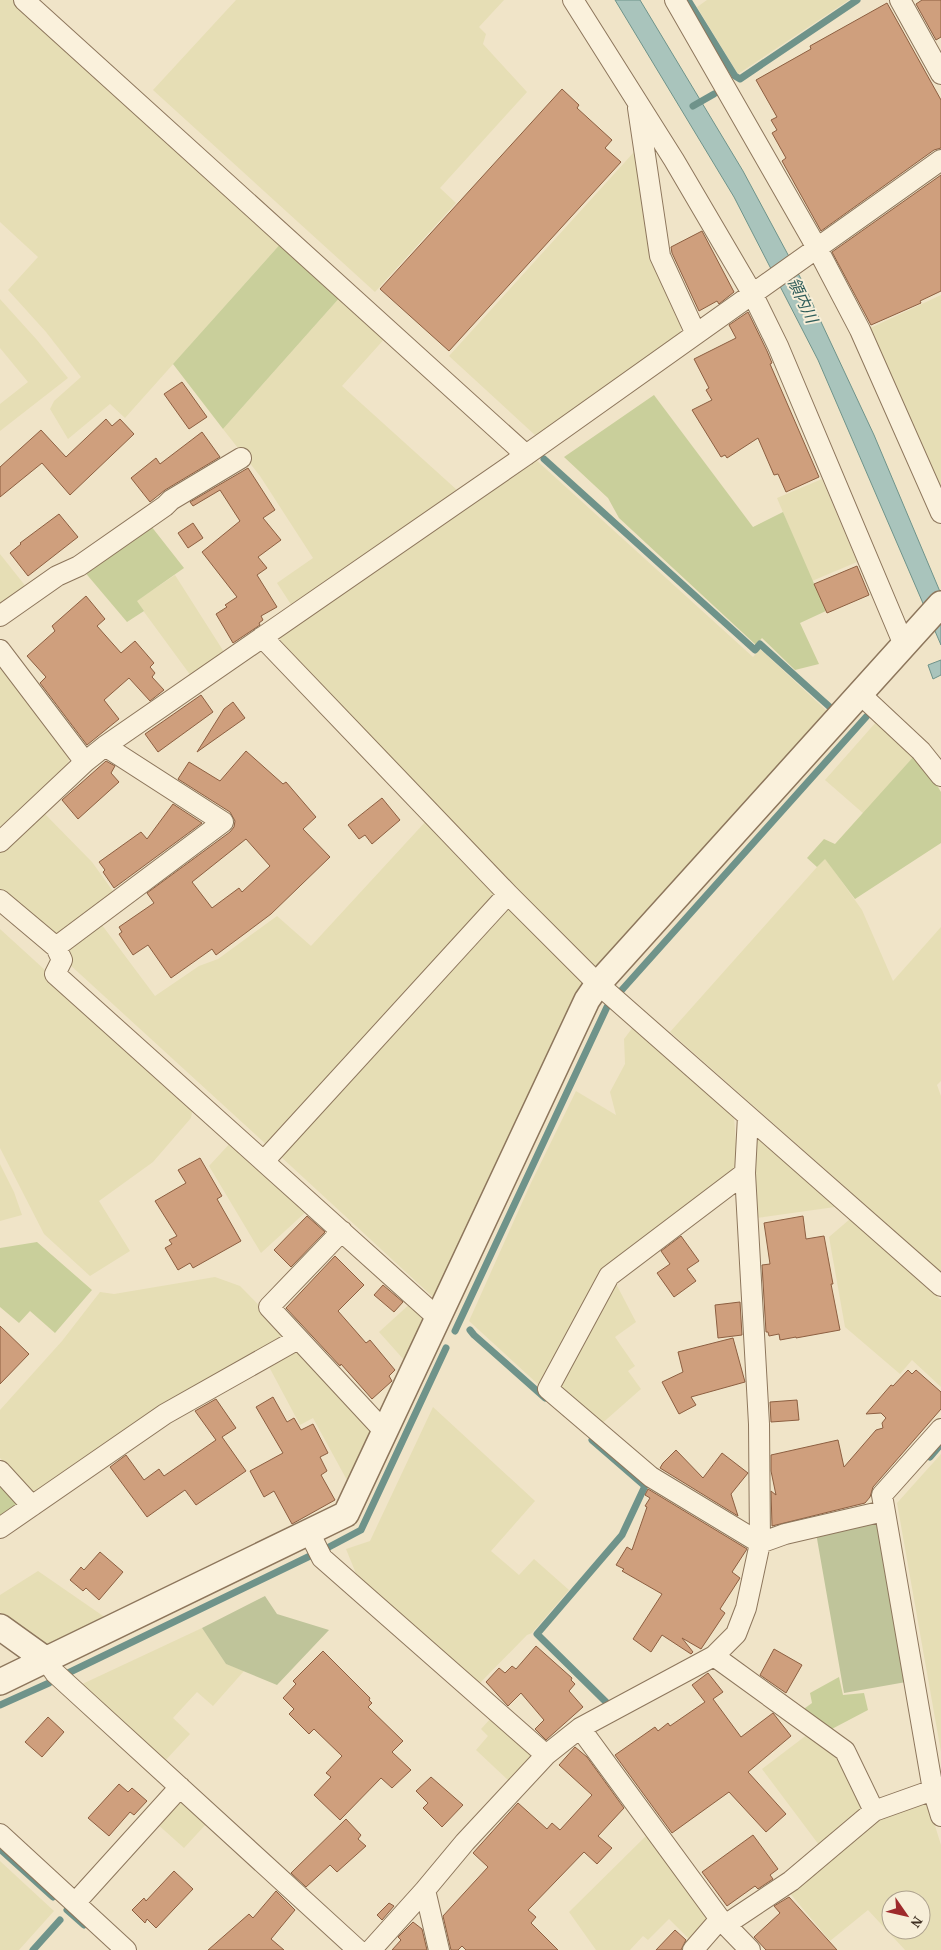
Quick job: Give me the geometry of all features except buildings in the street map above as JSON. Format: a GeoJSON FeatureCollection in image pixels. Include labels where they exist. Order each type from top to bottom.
{"type":"FeatureCollection","features":[{"type":"Feature","properties":{"kind":"street"},"geometry":{"type":"LineString","coordinates":[[24,0],[526,455]]}},
{"type":"Feature","properties":{"kind":"street"},"geometry":{"type":"LineString","coordinates":[[675,0],[810,253],[860,330],[941,513]]}},
{"type":"Feature","properties":{"kind":"street"},"geometry":{"type":"LineString","coordinates":[[900,0],[941,74]]}},
{"type":"Feature","properties":{"kind":"street"},"geometry":{"type":"LineString","coordinates":[[573,3],[758,289],[778,346],[906,642]]}},
{"type":"Feature","properties":{"kind":"street"},"geometry":{"type":"LineString","coordinates":[[636,100],[660,256],[696,334]]}},
{"type":"Feature","properties":{"kind":"street"},"geometry":{"type":"LineString","coordinates":[[0,842],[85,762],[105,746],[526,455],[941,160]]}},
{"type":"Feature","properties":{"kind":"street"},"geometry":{"type":"LineString","coordinates":[[0,616],[57,576],[79,566],[166,506],[171,500],[242,458]]}},
{"type":"Feature","properties":{"kind":"street"},"geometry":{"type":"LineString","coordinates":[[0,1682],[346,1514],[586,1000],[598,984],[941,604]]}},
{"type":"Feature","properties":{"kind":"street"},"geometry":{"type":"LineString","coordinates":[[262,637],[508,894],[598,984],[941,1286]]}},
{"type":"Feature","properties":{"kind":"street"},"geometry":{"type":"LineString","coordinates":[[0,650],[85,762]]}},
{"type":"Feature","properties":{"kind":"street"},"geometry":{"type":"LineString","coordinates":[[860,694],[921,751],[941,776]]}},
{"type":"Feature","properties":{"kind":"street"},"geometry":{"type":"LineString","coordinates":[[56,947],[223,822],[105,746]]}},
{"type":"Feature","properties":{"kind":"street"},"geometry":{"type":"LineString","coordinates":[[264,1161],[508,894]]}},
{"type":"Feature","properties":{"kind":"street"},"geometry":{"type":"LineString","coordinates":[[0,900],[56,947],[62,960],[56,974],[438,1318]]}},
{"type":"Feature","properties":{"kind":"street"},"geometry":{"type":"LineString","coordinates":[[371,1950],[426,1890],[465,1842],[546,1755],[580,1728],[714,1656],[736,1634],[746,1608],[760,1542],[759,1424],[745,1173],[748,1116]]}},
{"type":"Feature","properties":{"kind":"street"},"geometry":{"type":"LineString","coordinates":[[745,1173],[609,1276],[548,1389],[651,1477],[760,1542],[785,1534],[884,1511]]}},
{"type":"Feature","properties":{"kind":"street"},"geometry":{"type":"LineString","coordinates":[[342,1231],[269,1307],[385,1432]]}},
{"type":"Feature","properties":{"kind":"street"},"geometry":{"type":"LineString","coordinates":[[0,1528],[165,1414],[298,1339]]}},
{"type":"Feature","properties":{"kind":"street"},"geometry":{"type":"LineString","coordinates":[[941,1429],[882,1495],[933,1790],[941,1816]]}},
{"type":"Feature","properties":{"kind":"street"},"geometry":{"type":"LineString","coordinates":[[0,1471],[32,1506]]}},
{"type":"Feature","properties":{"kind":"street"},"geometry":{"type":"LineString","coordinates":[[309,1532],[322,1558],[546,1755]]}},
{"type":"Feature","properties":{"kind":"street"},"geometry":{"type":"LineString","coordinates":[[0,1627],[46,1660],[55,1673],[358,1950]]}},
{"type":"Feature","properties":{"kind":"street"},"geometry":{"type":"LineString","coordinates":[[714,1656],[845,1752],[874,1811]]}},
{"type":"Feature","properties":{"kind":"street"},"geometry":{"type":"LineString","coordinates":[[580,1728],[723,1922],[750,1950]]}},
{"type":"Feature","properties":{"kind":"street"},"geometry":{"type":"LineString","coordinates":[[75,1903],[180,1787]]}},
{"type":"Feature","properties":{"kind":"street"},"geometry":{"type":"LineString","coordinates":[[693,1950],[723,1922],[792,1881],[874,1811],[933,1790]]}},
{"type":"Feature","properties":{"kind":"street"},"geometry":{"type":"LineString","coordinates":[[0,1834],[126,1950]]}},
{"type":"Feature","properties":{"kind":"street"},"geometry":{"type":"LineString","coordinates":[[426,1890],[440,1950]]}},
{"type":"Feature","properties":{"kind":"shaded area"},"geometry":{"type":"Polygon","coordinates":[[[0,0],[18,0],[283,241],[125,418],[110,404],[68,439],[50,409],[54,401],[81,377],[46,332],[8,290],[38,257],[0,222],[0,0]]]}},
{"type":"Feature","properties":{"kind":"shaded area"},"geometry":{"type":"Polygon","coordinates":[[[236,0],[504,0],[479,27],[486,34],[483,44],[527,92],[440,188],[456,203],[375,292],[153,90],[236,0]]]}},
{"type":"Feature","properties":{"kind":"shaded area"},"geometry":{"type":"Polygon","coordinates":[[[707,0],[849,0],[738,74],[697,7],[707,0]]]}},
{"type":"Feature","properties":{"kind":"shaded area"},"geometry":{"type":"Polygon","coordinates":[[[634,152],[652,263],[681,327],[680,335],[536,436],[449,356],[634,152]]]}},
{"type":"Feature","properties":{"kind":"shaded area"},"geometry":{"type":"Polygon","coordinates":[[[342,295],[387,336],[342,386],[457,490],[292,606],[277,583],[313,558],[260,476],[223,429],[342,295]]]}},
{"type":"Feature","properties":{"kind":"shaded area"},"geometry":{"type":"Polygon","coordinates":[[[941,295],[941,502],[866,330],[941,295]]]}},
{"type":"Feature","properties":{"kind":"shaded area"},"geometry":{"type":"Polygon","coordinates":[[[0,299],[68,378],[0,431],[0,404],[28,382],[0,348],[0,299]]]}},
{"type":"Feature","properties":{"kind":"shaded area"},"geometry":{"type":"Polygon","coordinates":[[[535,459],[753,657],[760,649],[830,714],[600,967],[590,968],[280,640],[282,632],[535,459]]]}},
{"type":"Feature","properties":{"kind":"shaded area"},"geometry":{"type":"Polygon","coordinates":[[[822,479],[857,562],[812,581],[777,498],[822,479]]]}},
{"type":"Feature","properties":{"kind":"shaded area"},"geometry":{"type":"Polygon","coordinates":[[[0,554],[27,588],[0,607],[0,554]]]}},
{"type":"Feature","properties":{"kind":"shaded area"},"geometry":{"type":"Polygon","coordinates":[[[175,575],[224,652],[191,676],[136,601],[175,575]]]}},
{"type":"Feature","properties":{"kind":"shaded area"},"geometry":{"type":"Polygon","coordinates":[[[0,665],[70,757],[68,763],[0,829],[0,665]]]}},
{"type":"Feature","properties":{"kind":"shaded area"},"geometry":{"type":"Polygon","coordinates":[[[877,721],[915,755],[864,814],[825,780],[877,721]]]}},
{"type":"Feature","properties":{"kind":"shaded area"},"geometry":{"type":"Polygon","coordinates":[[[43,812],[92,862],[115,894],[58,936],[52,936],[0,889],[0,852],[43,812]]]}},
{"type":"Feature","properties":{"kind":"shaded area"},"geometry":{"type":"Polygon","coordinates":[[[427,820],[498,892],[269,1147],[68,963],[67,951],[99,921],[155,996],[199,966],[218,959],[277,916],[311,946],[427,820]]]}},
{"type":"Feature","properties":{"kind":"shaded area"},"geometry":{"type":"Polygon","coordinates":[[[825,858],[862,910],[893,981],[941,927],[941,1081],[937,1085],[941,1096],[941,1272],[670,1032],[825,858]]]}},
{"type":"Feature","properties":{"kind":"shaded area"},"geometry":{"type":"Polygon","coordinates":[[[508,905],[581,979],[582,987],[434,1298],[279,1155],[508,905]]]}},
{"type":"Feature","properties":{"kind":"shaded area"},"geometry":{"type":"Polygon","coordinates":[[[0,929],[193,1105],[191,1118],[153,1162],[99,1201],[130,1251],[90,1276],[44,1234],[0,1148],[0,929]]]}},
{"type":"Feature","properties":{"kind":"shaded area"},"geometry":{"type":"Polygon","coordinates":[[[633,1027],[734,1117],[738,1172],[613,1266],[541,1387],[469,1321],[530,1185],[576,1091],[616,1115],[610,1092],[625,1064],[624,1039],[633,1027]]]}},
{"type":"Feature","properties":{"kind":"shaded area"},"geometry":{"type":"Polygon","coordinates":[[[759,1139],[835,1207],[756,1218],[753,1142],[759,1139]]]}},
{"type":"Feature","properties":{"kind":"shaded area"},"geometry":{"type":"Polygon","coordinates":[[[233,1140],[309,1209],[261,1253],[209,1166],[233,1140]]]}},
{"type":"Feature","properties":{"kind":"shaded area"},"geometry":{"type":"Polygon","coordinates":[[[0,1164],[14,1192],[22,1215],[0,1221],[0,1164]]]}},
{"type":"Feature","properties":{"kind":"shaded area"},"geometry":{"type":"Polygon","coordinates":[[[850,1219],[941,1300],[941,1387],[912,1360],[900,1374],[845,1327],[829,1237],[850,1219]]]}},
{"type":"Feature","properties":{"kind":"shaded area"},"geometry":{"type":"Polygon","coordinates":[[[215,1277],[240,1286],[287,1334],[36,1495],[31,1492],[0,1458],[0,1410],[62,1341],[100,1292],[114,1294],[215,1277]]]}},
{"type":"Feature","properties":{"kind":"shaded area"},"geometry":{"type":"Polygon","coordinates":[[[613,1278],[636,1322],[615,1337],[635,1366],[628,1371],[641,1389],[599,1426],[555,1389],[613,1278]]]}},
{"type":"Feature","properties":{"kind":"shaded area"},"geometry":{"type":"Polygon","coordinates":[[[412,1302],[425,1318],[405,1361],[379,1332],[412,1302]]]}},
{"type":"Feature","properties":{"kind":"shaded area"},"geometry":{"type":"Polygon","coordinates":[[[298,1350],[373,1430],[348,1482],[313,1418],[300,1425],[267,1363],[298,1350]]]}},
{"type":"Feature","properties":{"kind":"shaded area"},"geometry":{"type":"Polygon","coordinates":[[[433,1407],[535,1501],[491,1551],[519,1575],[534,1559],[569,1590],[532,1633],[527,1635],[479,1684],[357,1576],[346,1549],[370,1541],[433,1407]]]}},
{"type":"Feature","properties":{"kind":"shaded area"},"geometry":{"type":"Polygon","coordinates":[[[941,1454],[941,1752],[897,1503],[941,1454]]]}},
{"type":"Feature","properties":{"kind":"shaded area"},"geometry":{"type":"Polygon","coordinates":[[[38,1571],[106,1618],[52,1645],[45,1645],[0,1612],[0,1595],[38,1571]]]}},
{"type":"Feature","properties":{"kind":"shaded area"},"geometry":{"type":"Polygon","coordinates":[[[202,1628],[226,1664],[244,1671],[213,1706],[197,1692],[173,1718],[190,1734],[163,1763],[78,1686],[202,1628]]]}},
{"type":"Feature","properties":{"kind":"shaded area"},"geometry":{"type":"Polygon","coordinates":[[[492,1717],[533,1753],[532,1758],[509,1781],[476,1750],[488,1736],[481,1729],[492,1717]]]}},
{"type":"Feature","properties":{"kind":"shaded area"},"geometry":{"type":"Polygon","coordinates":[[[812,1731],[835,1748],[868,1809],[822,1849],[762,1769],[812,1731]]]}},
{"type":"Feature","properties":{"kind":"shaded area"},"geometry":{"type":"Polygon","coordinates":[[[178,1795],[208,1822],[184,1848],[155,1822],[178,1795]]]}},
{"type":"Feature","properties":{"kind":"shaded area"},"geometry":{"type":"Polygon","coordinates":[[[927,1800],[941,1845],[941,1950],[905,1950],[896,1940],[931,1940],[931,1890],[881,1890],[881,1924],[868,1910],[830,1941],[788,1891],[879,1814],[927,1800]]]}},
{"type":"Feature","properties":{"kind":"shaded area"},"geometry":{"type":"Polygon","coordinates":[[[649,1833],[711,1916],[692,1942],[669,1919],[648,1940],[643,1936],[630,1950],[596,1950],[569,1912],[649,1833]]]}},
{"type":"Feature","properties":{"kind":"shaded area"},"geometry":{"type":"Polygon","coordinates":[[[0,1861],[54,1911],[19,1950],[0,1950],[0,1861]]]}},
{"type":"Feature","properties":{"kind":"green space"},"geometry":{"type":"Polygon","coordinates":[[[283,241],[342,295],[223,429],[173,364],[283,241]]]}},
{"type":"Feature","properties":{"kind":"green space"},"geometry":{"type":"Polygon","coordinates":[[[654,395],[753,527],[783,512],[826,611],[800,623],[819,664],[795,670],[762,638],[756,645],[619,518],[608,498],[564,457],[654,395]]]}},
{"type":"Feature","properties":{"kind":"green space"},"geometry":{"type":"Polygon","coordinates":[[[151,526],[184,568],[137,601],[144,611],[127,622],[83,570],[151,526]]]}},
{"type":"Feature","properties":{"kind":"green space"},"geometry":{"type":"Polygon","coordinates":[[[915,755],[928,770],[941,792],[941,843],[855,899],[825,859],[817,867],[807,858],[824,839],[835,844],[915,755]]]}},
{"type":"Feature","properties":{"kind":"green space"},"geometry":{"type":"Polygon","coordinates":[[[37,1242],[92,1290],[55,1333],[30,1311],[19,1323],[0,1307],[0,1248],[37,1242]]]}},
{"type":"Feature","properties":{"kind":"green space"},"geometry":{"type":"Polygon","coordinates":[[[0,1487],[16,1500],[19,1507],[0,1520],[0,1487]]]}},
{"type":"Feature","properties":{"kind":"green space"},"geometry":{"type":"Polygon","coordinates":[[[874,1519],[879,1523],[906,1682],[844,1693],[816,1533],[874,1519]]]}},
{"type":"Feature","properties":{"kind":"green space"},"geometry":{"type":"Polygon","coordinates":[[[265,1596],[277,1614],[329,1630],[277,1685],[226,1664],[202,1628],[265,1596]]]}},
{"type":"Feature","properties":{"kind":"green space"},"geometry":{"type":"Polygon","coordinates":[[[839,1677],[843,1695],[864,1693],[868,1710],[828,1731],[801,1711],[812,1703],[810,1693],[839,1677]]]}},
{"type":"Feature","properties":{"kind":"water","name":"領内川"},"geometry":{"type":"Polygon","coordinates":[[[615,0],[640,0],[743,171],[800,277],[874,435],[941,594],[941,645],[818,360],[734,197],[615,0]]]}},
{"type":"Feature","properties":{"kind":"water"},"geometry":{"type":"Polygon","coordinates":[[[941,660],[941,675],[933,679],[928,665],[941,660]]]}},
{"type":"Feature","properties":{"kind":"waterway"},"geometry":{"type":"LineString","coordinates":[[688,0],[735,76],[740,79],[857,0]]}},
{"type":"Feature","properties":{"kind":"waterway"},"geometry":{"type":"LineString","coordinates":[[693,106],[714,94]]}},
{"type":"Feature","properties":{"kind":"waterway"},"geometry":{"type":"LineString","coordinates":[[544,459],[755,650],[760,644],[832,709]]}},
{"type":"Feature","properties":{"kind":"waterway"},"geometry":{"type":"LineString","coordinates":[[620,992],[866,717]]}},
{"type":"Feature","properties":{"kind":"waterway"},"geometry":{"type":"LineString","coordinates":[[455,1331],[607,1007]]}},
{"type":"Feature","properties":{"kind":"waterway"},"geometry":{"type":"LineString","coordinates":[[470,1330],[545,1398]]}},
{"type":"Feature","properties":{"kind":"waterway"},"geometry":{"type":"LineString","coordinates":[[329,1547],[361,1530],[446,1348]]}},
{"type":"Feature","properties":{"kind":"waterway"},"geometry":{"type":"LineString","coordinates":[[592,1440],[645,1486],[622,1535],[537,1634],[606,1702]]}},
{"type":"Feature","properties":{"kind":"waterway"},"geometry":{"type":"LineString","coordinates":[[930,1457],[941,1444]]}},
{"type":"Feature","properties":{"kind":"waterway"},"geometry":{"type":"LineString","coordinates":[[68,1673],[310,1556]]}},
{"type":"Feature","properties":{"kind":"waterway"},"geometry":{"type":"LineString","coordinates":[[0,1705],[49,1683]]}},
{"type":"Feature","properties":{"kind":"waterway"},"geometry":{"type":"LineString","coordinates":[[0,1849],[53,1897]]}},
{"type":"Feature","properties":{"kind":"waterway"},"geometry":{"type":"LineString","coordinates":[[67,1910],[84,1925]]}},
{"type":"Feature","properties":{"kind":"waterway"},"geometry":{"type":"LineString","coordinates":[[33,1950],[60,1920]]}}]}
